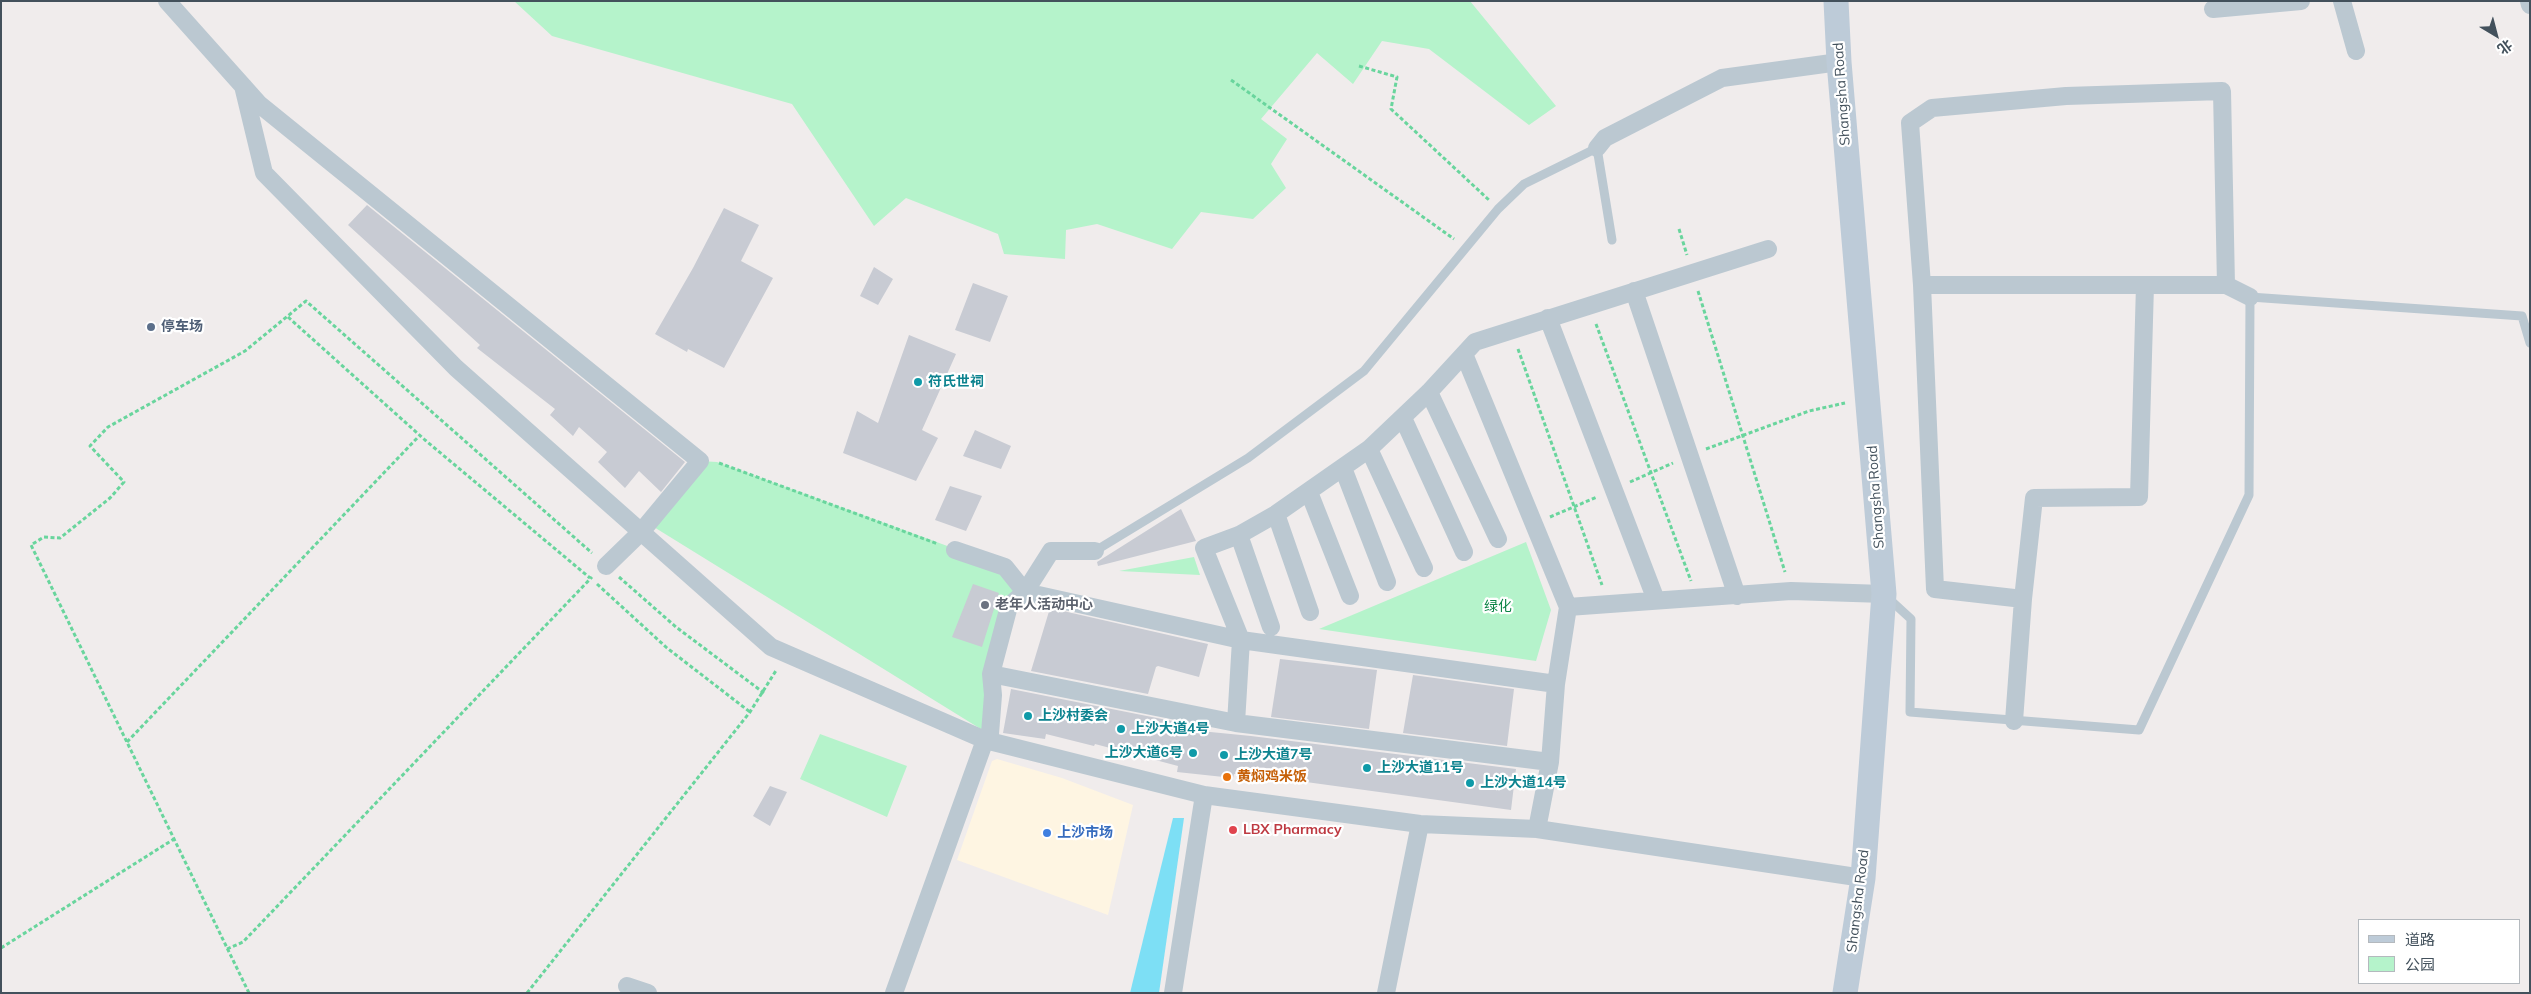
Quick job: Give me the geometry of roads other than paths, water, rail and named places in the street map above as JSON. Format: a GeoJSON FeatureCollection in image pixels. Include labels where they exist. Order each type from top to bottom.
{"type":"FeatureCollection","features":[{"type":"Feature","properties":{"kind":"main road","name":"Shangsha Road"},"geometry":{"type":"LineString","coordinates":[[1836,1],[1839,62],[1884,594],[1863,878],[1845,993]]}},
{"type":"Feature","properties":{"kind":"street"},"geometry":{"type":"LineString","coordinates":[[167,1],[259,104],[700,461],[641,532],[606,566]]}},
{"type":"Feature","properties":{"kind":"street"},"geometry":{"type":"LineString","coordinates":[[2213,9],[2301,1]]}},
{"type":"Feature","properties":{"kind":"street"},"geometry":{"type":"LineString","coordinates":[[2342,1],[2356,51]]}},
{"type":"Feature","properties":{"kind":"street"},"geometry":{"type":"LineString","coordinates":[[1597,148],[1605,138],[1722,78],[1839,62]]}},
{"type":"Feature","properties":{"kind":"street"},"geometry":{"type":"LineString","coordinates":[[243,86],[264,173],[456,368],[771,647],[785,654],[985,740],[1204,795],[1420,824],[1537,829],[1863,878]]}},
{"type":"Feature","properties":{"kind":"street"},"geometry":{"type":"LineString","coordinates":[[2023,599],[1935,589],[1922,285],[1910,123],[1932,108],[2066,96],[2222,91],[2226,285]]}},
{"type":"Feature","properties":{"kind":"street"},"geometry":{"type":"LineString","coordinates":[[1236,723],[1241,640],[1204,548],[1239,535],[1276,514],[1370,449],[1429,392],[1475,342],[1768,249]]}},
{"type":"Feature","properties":{"kind":"street"},"geometry":{"type":"LineString","coordinates":[[1922,285],[2226,285],[2250,297]]}},
{"type":"Feature","properties":{"kind":"street"},"geometry":{"type":"LineString","coordinates":[[2014,720],[2023,599],[2034,498],[2139,497],[2145,285]]}},
{"type":"Feature","properties":{"kind":"street"},"geometry":{"type":"LineString","coordinates":[[1634,291],[1737,596]]}},
{"type":"Feature","properties":{"kind":"street"},"geometry":{"type":"LineString","coordinates":[[1548,318],[1656,600]]}},
{"type":"Feature","properties":{"kind":"street"},"geometry":{"type":"LineString","coordinates":[[1464,354],[1568,608],[1556,684],[1550,762],[1537,829]]}},
{"type":"Feature","properties":{"kind":"street"},"geometry":{"type":"LineString","coordinates":[[1429,392],[1498,539]]}},
{"type":"Feature","properties":{"kind":"street"},"geometry":{"type":"LineString","coordinates":[[1403,418],[1464,552]]}},
{"type":"Feature","properties":{"kind":"street"},"geometry":{"type":"LineString","coordinates":[[1370,449],[1424,568]]}},
{"type":"Feature","properties":{"kind":"street"},"geometry":{"type":"LineString","coordinates":[[1342,468],[1387,582]]}},
{"type":"Feature","properties":{"kind":"street"},"geometry":{"type":"LineString","coordinates":[[1309,492],[1350,596]]}},
{"type":"Feature","properties":{"kind":"street"},"geometry":{"type":"LineString","coordinates":[[1276,514],[1310,612]]}},
{"type":"Feature","properties":{"kind":"street"},"geometry":{"type":"LineString","coordinates":[[1239,535],[1271,627]]}},
{"type":"Feature","properties":{"kind":"street"},"geometry":{"type":"LineString","coordinates":[[955,550],[1004,567],[1025,592],[1241,640],[1556,684]]}},
{"type":"Feature","properties":{"kind":"street"},"geometry":{"type":"LineString","coordinates":[[894,993],[985,740],[990,734],[993,695],[991,674],[1009,606],[1025,592],[1051,551],[1095,551]]}},
{"type":"Feature","properties":{"kind":"street"},"geometry":{"type":"LineString","coordinates":[[1568,608],[1791,591],[1884,594]]}},
{"type":"Feature","properties":{"kind":"street"},"geometry":{"type":"LineString","coordinates":[[991,674],[1236,723],[1550,762]]}},
{"type":"Feature","properties":{"kind":"street"},"geometry":{"type":"LineString","coordinates":[[1173,993],[1204,795]]}},
{"type":"Feature","properties":{"kind":"street"},"geometry":{"type":"LineString","coordinates":[[1386,993],[1420,824]]}},
{"type":"Feature","properties":{"kind":"street"},"geometry":{"type":"LineString","coordinates":[[627,986],[648,993]]}},
{"type":"Feature","properties":{"kind":"lane"},"geometry":{"type":"LineString","coordinates":[[1095,551],[1248,458],[1364,371],[1498,209],[1524,184],[1597,148],[1612,240]]}},
{"type":"Feature","properties":{"kind":"lane"},"geometry":{"type":"LineString","coordinates":[[1884,594],[1911,619],[1910,712],[2139,730],[2249,495],[2250,297],[2522,316],[2530,343]]}},
{"type":"Feature","properties":{"kind":"water"},"geometry":{"type":"Polygon","coordinates":[[[1173,818],[1184,818],[1159,993],[1130,993],[1173,818]]]}},
{"type":"Feature","properties":{"kind":"place","name":"停车场"},"geometry":{"type":"Point","coordinates":[151,327]}},
{"type":"Feature","properties":{"kind":"place","name":"符氏世祠"},"geometry":{"type":"Point","coordinates":[918,382]}},
{"type":"Feature","properties":{"kind":"place","name":"老年人活动中心"},"geometry":{"type":"Point","coordinates":[985,605]}},
{"type":"Feature","properties":{"kind":"place","name":"上沙村委会"},"geometry":{"type":"Point","coordinates":[1028,716]}},
{"type":"Feature","properties":{"kind":"place","name":"上沙大道4号"},"geometry":{"type":"Point","coordinates":[1121,729]}},
{"type":"Feature","properties":{"kind":"place","name":"上沙大道6号"},"geometry":{"type":"Point","coordinates":[1193,753]}},
{"type":"Feature","properties":{"kind":"place","name":"上沙大道7号"},"geometry":{"type":"Point","coordinates":[1224,755]}},
{"type":"Feature","properties":{"kind":"place","name":"上沙大道11号"},"geometry":{"type":"Point","coordinates":[1367,768]}},
{"type":"Feature","properties":{"kind":"place","name":"黄焖鸡米饭"},"geometry":{"type":"Point","coordinates":[1227,777]}},
{"type":"Feature","properties":{"kind":"place","name":"上沙大道14号"},"geometry":{"type":"Point","coordinates":[1470,783]}},
{"type":"Feature","properties":{"kind":"place","name":"LBX Pharmacy"},"geometry":{"type":"Point","coordinates":[1233,830]}},
{"type":"Feature","properties":{"kind":"place","name":"上沙市场"},"geometry":{"type":"Point","coordinates":[1047,833]}},
{"type":"Feature","properties":{"kind":"park label","name":"绿化"},"geometry":{"type":"Point","coordinates":[1498,607]}}]}
